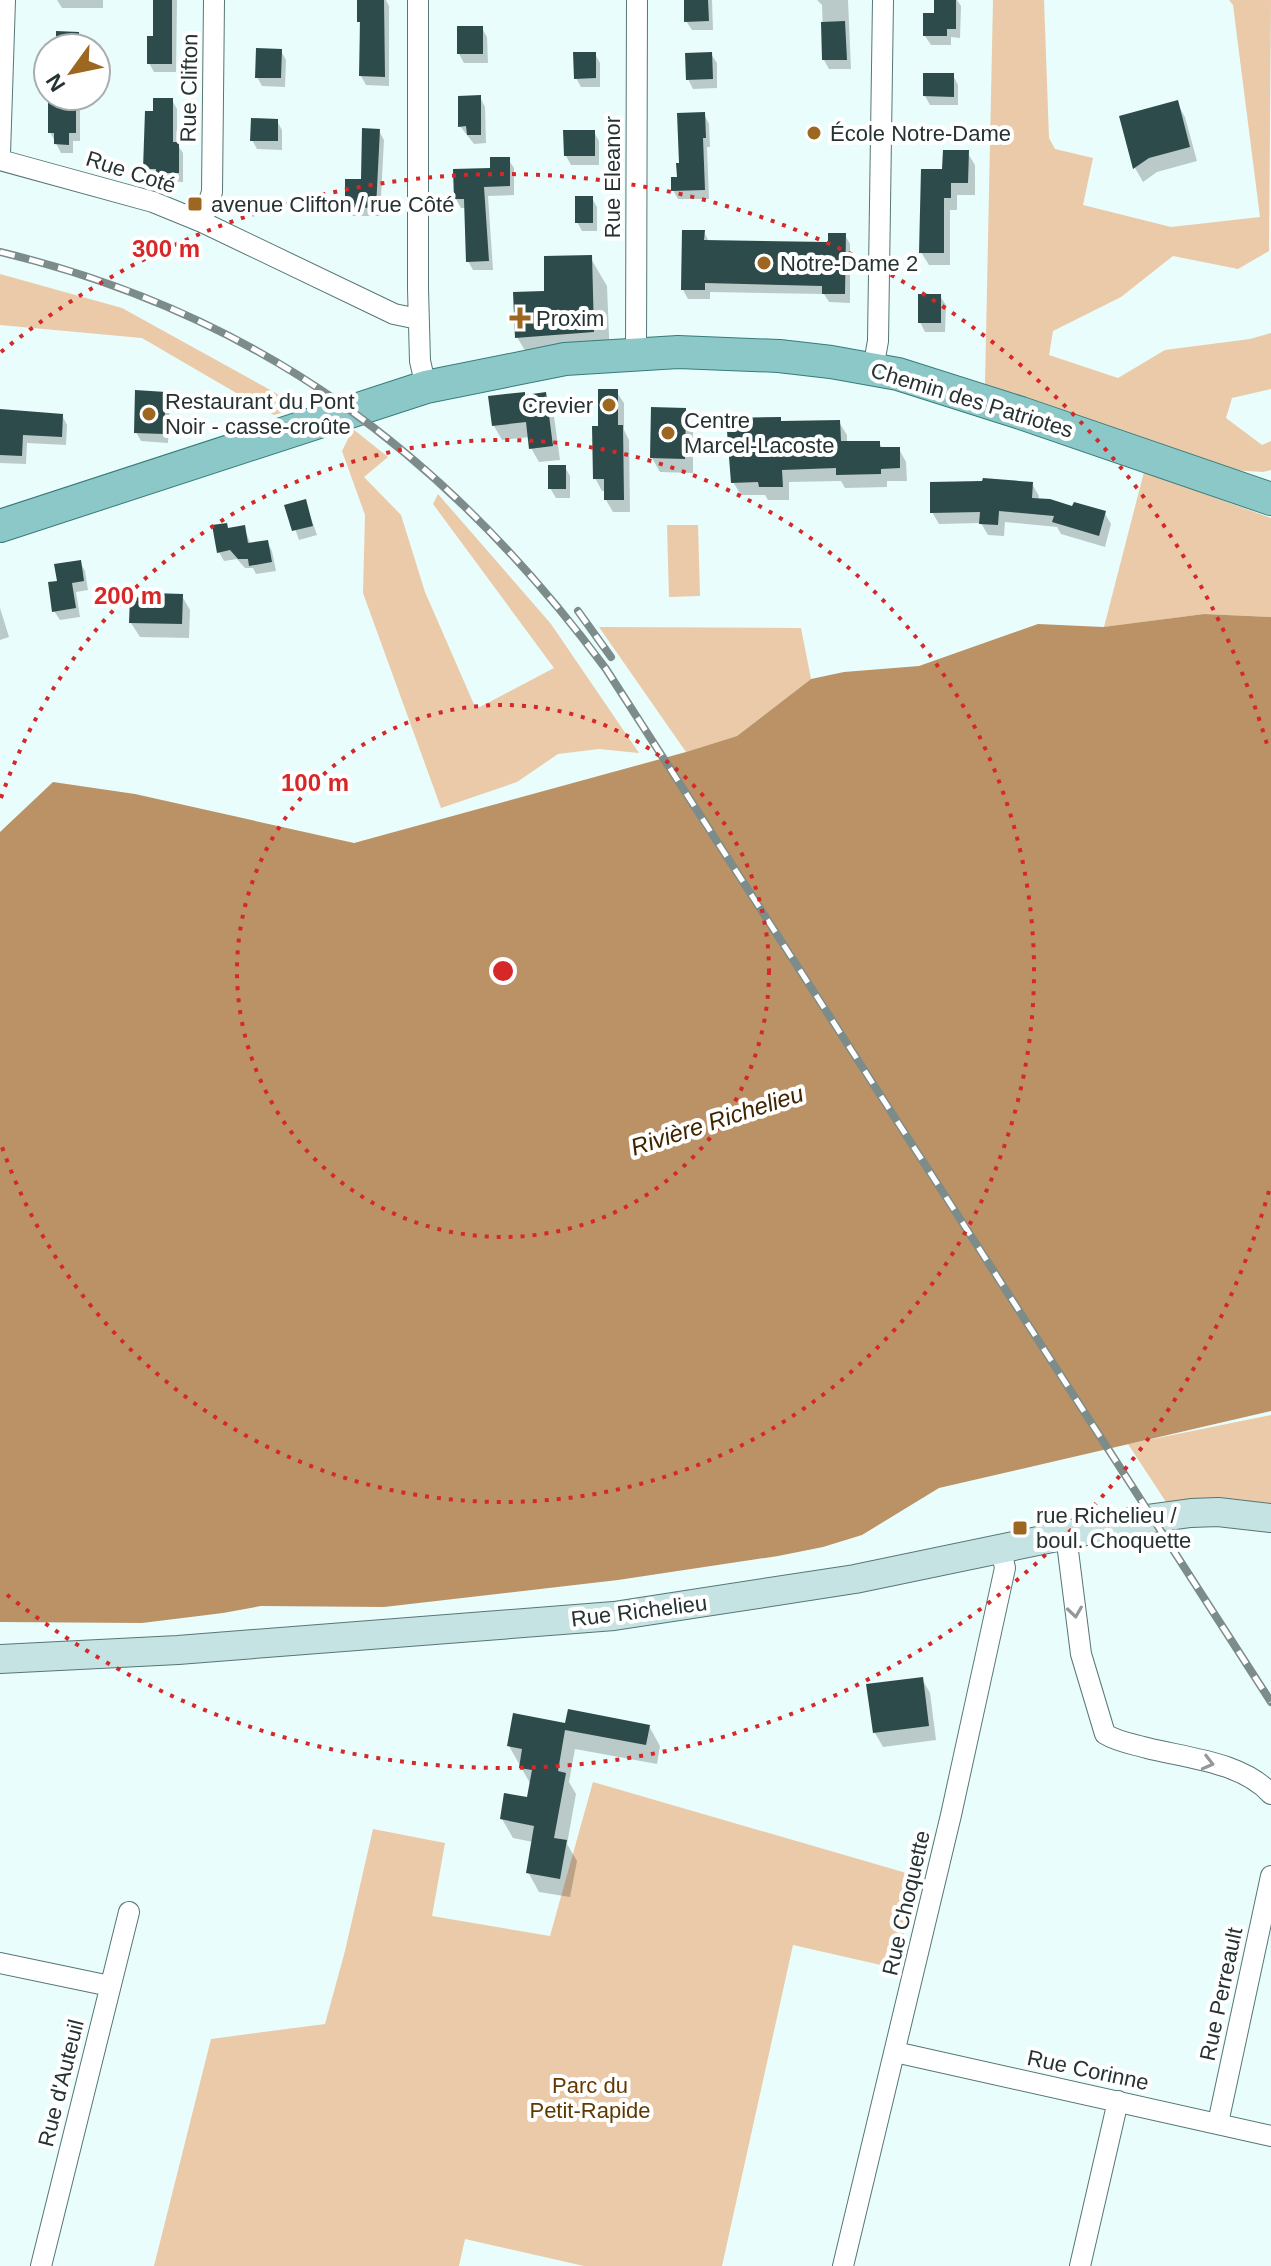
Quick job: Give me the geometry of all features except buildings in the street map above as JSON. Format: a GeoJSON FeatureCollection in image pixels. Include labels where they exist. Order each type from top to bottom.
{"type":"FeatureCollection","features":[{"type":"Feature","properties":{"kind":"main road","name":"Chemin des Patriotes"},"geometry":{"type":"LineString","coordinates":[[0,526],[426,387],[565,359],[636,354],[730,353],[873,369],[976,398],[1271,499]]}},
{"type":"Feature","properties":{"kind":"main road","name":"Rue Richelieu"},"geometry":{"type":"LineString","coordinates":[[0,1659],[164,1651],[614,1616],[764,1595],[1191,1513],[1218,1512],[1271,1518]]}},
{"type":"Feature","properties":{"kind":"street"},"geometry":{"type":"LineString","coordinates":[[0,157],[5,0]]}},
{"type":"Feature","properties":{"kind":"street","name":"Rue Clifton"},"geometry":{"type":"LineString","coordinates":[[202,222],[212,192],[214,0]]}},
{"type":"Feature","properties":{"kind":"street"},"geometry":{"type":"LineString","coordinates":[[418,0],[418,319],[420,361],[426,387]]}},
{"type":"Feature","properties":{"kind":"street","name":"Rue Eleanor"},"geometry":{"type":"LineString","coordinates":[[636,354],[637,0]]}},
{"type":"Feature","properties":{"kind":"street"},"geometry":{"type":"LineString","coordinates":[[873,369],[878,341],[883,0]]}},
{"type":"Feature","properties":{"kind":"street","name":"Rue Coté"},"geometry":{"type":"LineString","coordinates":[[0,157],[130,194],[202,222],[394,314],[418,319]]}},
{"type":"Feature","properties":{"kind":"street"},"geometry":{"type":"LineString","coordinates":[[1066,1535],[1081,1654],[1103,1731],[1111,1738],[1127,1743],[1242,1774],[1260,1783],[1271,1794]]}},
{"type":"Feature","properties":{"kind":"street","name":"Rue Choquette"},"geometry":{"type":"LineString","coordinates":[[843,2266],[999,1596],[1005,1568],[1001,1549]]}},
{"type":"Feature","properties":{"kind":"street","name":"Rue Perreault"},"geometry":{"type":"LineString","coordinates":[[1218,2123],[1271,1876]]}},
{"type":"Feature","properties":{"kind":"street","name":"Rue d'Auteuil"},"geometry":{"type":"LineString","coordinates":[[41,2266],[129,1912]]}},
{"type":"Feature","properties":{"kind":"street"},"geometry":{"type":"LineString","coordinates":[[0,1963],[110,1986]]}},
{"type":"Feature","properties":{"kind":"street","name":"Rue Corinne"},"geometry":{"type":"LineString","coordinates":[[895,2052],[1271,2136]]}},
{"type":"Feature","properties":{"kind":"street"},"geometry":{"type":"LineString","coordinates":[[1080,2266],[1118,2101]]}},
{"type":"Feature","properties":{"kind":"green space"},"geometry":{"type":"Polygon","coordinates":[[[993,0],[1044,0],[1049,138],[1055,149],[1093,158],[1083,205],[1171,227],[1260,217],[1233,5],[1229,0],[1271,0],[1269,251],[1238,269],[1173,256],[1121,297],[1053,331],[1049,355],[1118,378],[1165,350],[1250,339],[1271,333],[1271,389],[1232,398],[1226,418],[1262,445],[1271,441],[1271,470],[1232,470],[985,385],[993,0]]]}},
{"type":"Feature","properties":{"kind":"green space"},"geometry":{"type":"Polygon","coordinates":[[[0,274],[122,308],[301,407],[274,415],[142,338],[0,325],[0,274]]]}},
{"type":"Feature","properties":{"kind":"green space"},"geometry":{"type":"Polygon","coordinates":[[[353,429],[388,457],[364,477],[401,515],[425,592],[476,709],[554,668],[433,504],[438,494],[551,624],[639,753],[599,749],[558,754],[517,782],[441,808],[363,593],[365,515],[342,451],[353,429]]]}},
{"type":"Feature","properties":{"kind":"green space"},"geometry":{"type":"Polygon","coordinates":[[[1144,472],[1271,518],[1271,617],[1204,614],[1104,627],[1144,472]]]}},
{"type":"Feature","properties":{"kind":"green space"},"geometry":{"type":"Polygon","coordinates":[[[667,525],[698,525],[700,596],[669,597],[667,525]]]}},
{"type":"Feature","properties":{"kind":"green space"},"geometry":{"type":"Polygon","coordinates":[[[599,627],[801,628],[811,679],[737,736],[686,752],[599,627]]]}},
{"type":"Feature","properties":{"kind":"green space"},"geometry":{"type":"Polygon","coordinates":[[[1271,1415],[1271,1505],[1194,1499],[1166,1502],[1128,1444],[1271,1415]]]}},
{"type":"Feature","properties":{"kind":"green space","name":"Parc du Petit-Rapide"},"geometry":{"type":"Polygon","coordinates":[[[593,1782],[920,1877],[894,1968],[793,1945],[722,2266],[584,2266],[465,2239],[459,2266],[154,2266],[211,2039],[325,2024],[373,1829],[445,1843],[432,1916],[550,1936],[593,1782]]]}},
{"type":"Feature","properties":{"kind":"water","name":"Rivière Richelieu"},"geometry":{"type":"Polygon","coordinates":[[[1204,614],[1271,617],[1271,1411],[939,1488],[862,1535],[778,1556],[618,1580],[384,1607],[261,1606],[142,1623],[0,1622],[0,832],[53,782],[135,794],[354,843],[737,736],[811,679],[844,672],[919,666],[1038,624],[1103,627],[1204,614]]]}},
{"type":"Feature","properties":{"kind":"railway"},"geometry":{"type":"LineString","coordinates":[[0,252],[94,279],[182,313],[264,355],[341,404],[413,460],[481,523],[545,592],[606,669],[1271,1702]]}},
{"type":"Feature","properties":{"kind":"railway"},"geometry":{"type":"LineString","coordinates":[[578,611],[611,657]]}},
{"type":"Feature","properties":{"kind":"place","name":"École Notre-Dame"},"geometry":{"type":"Point","coordinates":[814,133]}},
{"type":"Feature","properties":{"kind":"place","name":"avenue Clifton / rue Côté"},"geometry":{"type":"Point","coordinates":[195,204]}},
{"type":"Feature","properties":{"kind":"place","name":"Notre-Dame 2"},"geometry":{"type":"Point","coordinates":[764,263]}},
{"type":"Feature","properties":{"kind":"place","name":"Proxim"},"geometry":{"type":"Point","coordinates":[520,318]}},
{"type":"Feature","properties":{"kind":"place","name":"Crevier"},"geometry":{"type":"Point","coordinates":[609,405]}},
{"type":"Feature","properties":{"kind":"place","name":"Restaurant du Pont Noir - casse-croûte"},"geometry":{"type":"Point","coordinates":[149,414]}},
{"type":"Feature","properties":{"kind":"place","name":"Centre Marcel-Lacoste"},"geometry":{"type":"Point","coordinates":[668,433]}},
{"type":"Feature","properties":{"kind":"place","name":"rue Richelieu / boul. Choquette"},"geometry":{"type":"Point","coordinates":[1020,1528]}}]}
